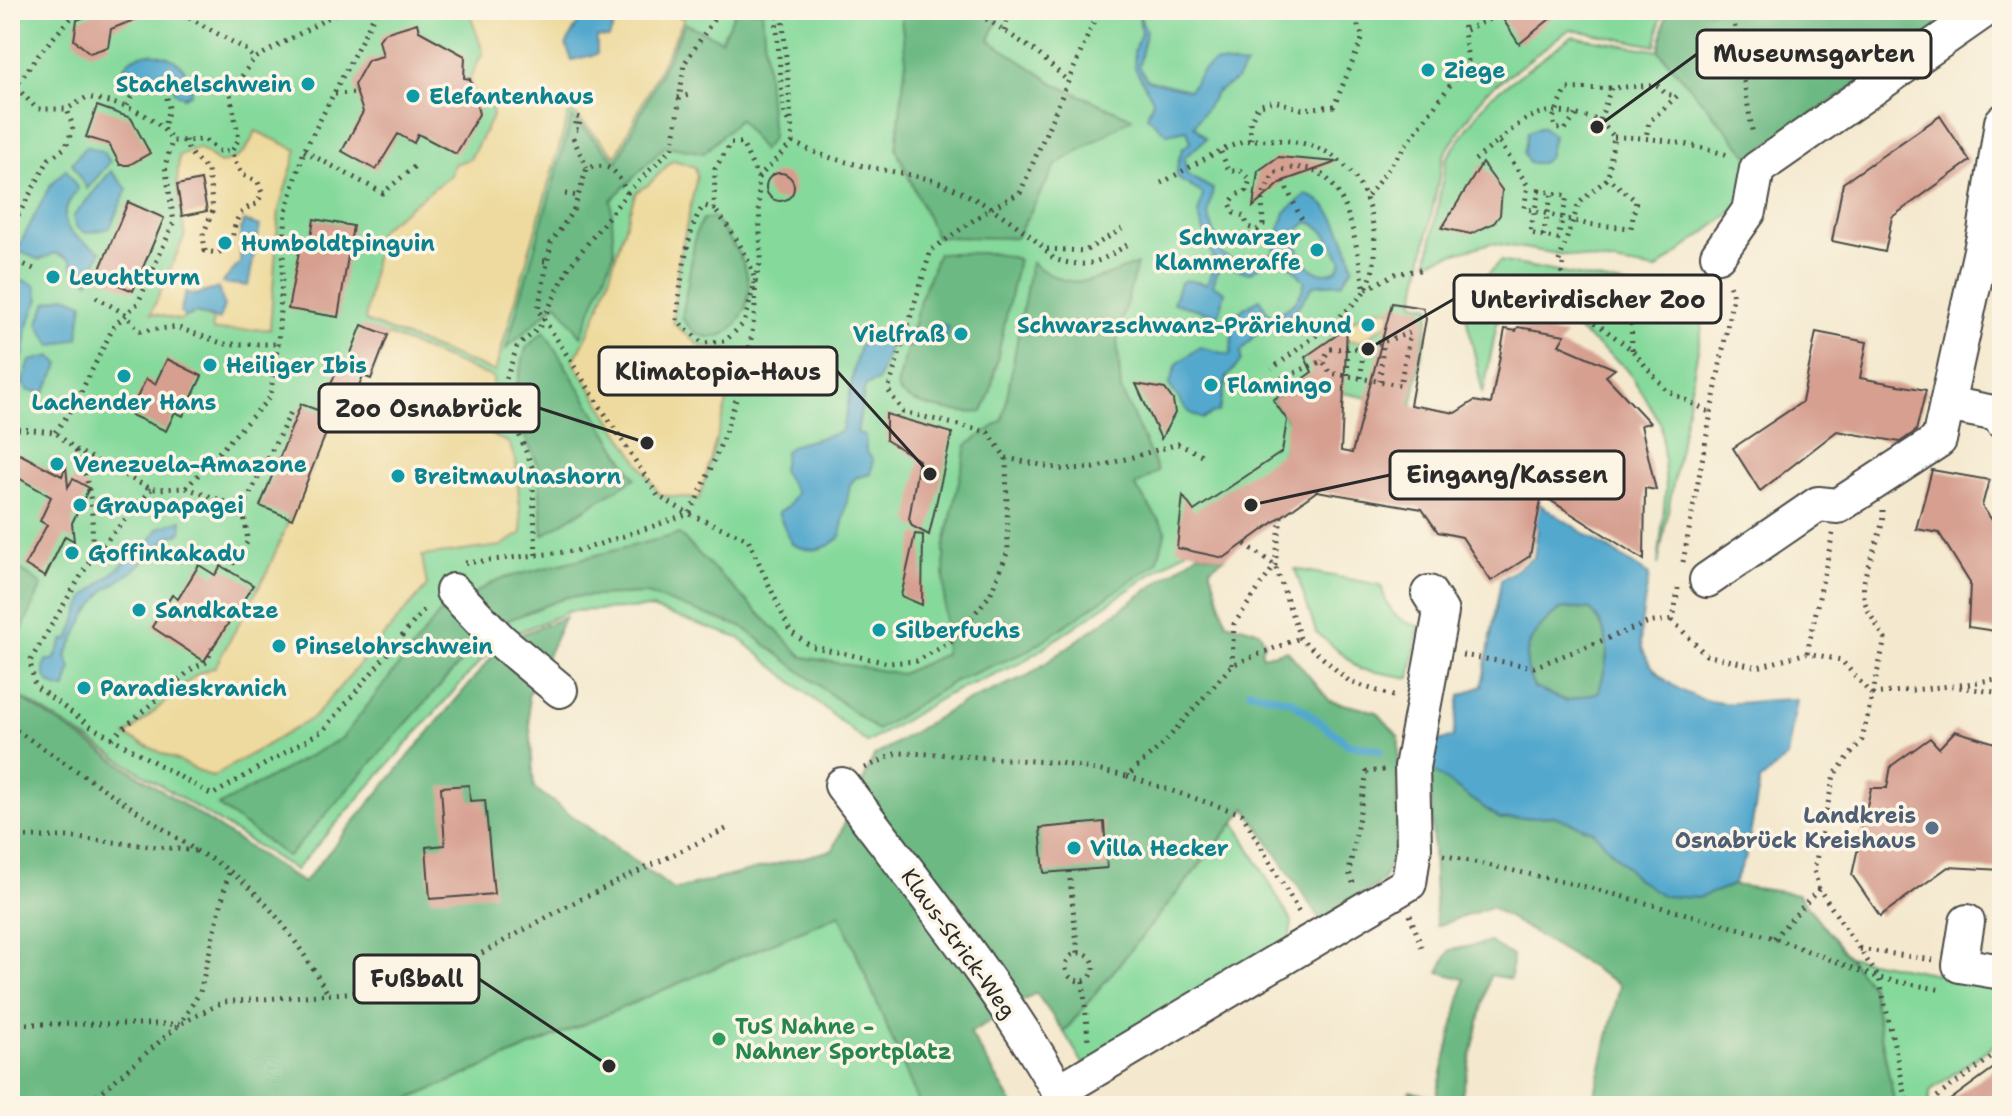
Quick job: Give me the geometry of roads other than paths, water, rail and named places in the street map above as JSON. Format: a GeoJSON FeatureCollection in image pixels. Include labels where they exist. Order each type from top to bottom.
{"type":"FeatureCollection","features":[{"type":"Feature","properties":{"kind":"street"},"geometry":{"type":"LineString","coordinates":[[1718,255],[1749,211],[1757,165],[1985,10]]}},
{"type":"Feature","properties":{"kind":"street"},"geometry":{"type":"LineString","coordinates":[[1707,580],[1818,504],[1838,506],[1939,440],[1993,245],[2002,122]]}},
{"type":"Feature","properties":{"kind":"street"},"geometry":{"type":"LineString","coordinates":[[1947,404],[1998,414],[2002,421]]}},
{"type":"Feature","properties":{"kind":"street"},"geometry":{"type":"LineString","coordinates":[[446,585],[500,640],[560,690]]}},
{"type":"Feature","properties":{"kind":"street"},"geometry":{"type":"LineString","coordinates":[[1063,1099],[1092,1072],[1409,883],[1414,848],[1412,767],[1441,612],[1429,593]]}},
{"type":"Feature","properties":{"kind":"street","name":"Klaus-Strick-Weg"},"geometry":{"type":"LineString","coordinates":[[842,785],[988,979],[1033,1044],[1063,1099]]}},
{"type":"Feature","properties":{"kind":"street"},"geometry":{"type":"LineString","coordinates":[[1967,922],[1960,965],[2002,972]]}},
{"type":"Feature","properties":{"kind":"water"},"geometry":{"type":"Polygon","coordinates":[[[585,10],[620,10],[609,38],[597,37],[597,54],[572,60],[566,45],[585,10]]]}},
{"type":"Feature","properties":{"kind":"water"},"geometry":{"type":"Polygon","coordinates":[[[1139,15],[1146,31],[1139,66],[1147,80],[1189,90],[1203,70],[1215,62],[1246,66],[1234,82],[1217,92],[1194,126],[1206,139],[1184,158],[1187,175],[1213,189],[1208,215],[1222,254],[1237,263],[1251,265],[1273,253],[1285,212],[1306,195],[1324,205],[1331,213],[1343,235],[1353,267],[1342,283],[1314,285],[1293,313],[1261,328],[1241,351],[1241,361],[1227,377],[1219,411],[1202,419],[1188,412],[1169,385],[1177,364],[1200,347],[1230,355],[1233,322],[1240,312],[1260,299],[1269,315],[1282,311],[1300,295],[1305,282],[1281,254],[1249,273],[1220,264],[1213,285],[1225,292],[1219,315],[1173,303],[1180,283],[1186,280],[1207,284],[1215,263],[1198,214],[1203,194],[1177,175],[1182,149],[1191,142],[1187,130],[1167,134],[1147,116],[1153,100],[1135,68],[1134,51],[1141,33],[1139,15]],[[1308,222],[1297,231],[1301,257],[1320,272],[1337,270],[1342,261],[1328,237],[1308,222]]]}},
{"type":"Feature","properties":{"kind":"water"},"geometry":{"type":"Polygon","coordinates":[[[149,53],[166,56],[179,64],[188,76],[191,93],[184,97],[175,92],[172,80],[137,73],[130,78],[122,76],[131,59],[149,53]]]}},
{"type":"Feature","properties":{"kind":"water"},"geometry":{"type":"Polygon","coordinates":[[[1542,126],[1553,136],[1548,158],[1541,163],[1529,163],[1524,153],[1528,132],[1542,126]]]}},
{"type":"Feature","properties":{"kind":"water"},"geometry":{"type":"Polygon","coordinates":[[[86,146],[104,152],[110,162],[87,189],[72,163],[86,146]]]}},
{"type":"Feature","properties":{"kind":"water"},"geometry":{"type":"Polygon","coordinates":[[[66,169],[78,189],[65,211],[67,227],[101,251],[89,281],[76,275],[70,259],[55,253],[39,260],[17,250],[50,186],[66,169]]]}},
{"type":"Feature","properties":{"kind":"water"},"geometry":{"type":"Polygon","coordinates":[[[111,171],[127,189],[110,228],[86,233],[77,228],[73,217],[111,171]]]}},
{"type":"Feature","properties":{"kind":"water"},"geometry":{"type":"Polygon","coordinates":[[[244,221],[260,226],[248,286],[222,283],[240,263],[240,231],[244,221]]]}},
{"type":"Feature","properties":{"kind":"water"},"geometry":{"type":"Polygon","coordinates":[[[10,275],[35,285],[39,299],[27,328],[24,354],[10,384],[10,275]]]}},
{"type":"Feature","properties":{"kind":"water"},"geometry":{"type":"Polygon","coordinates":[[[219,288],[224,306],[219,320],[196,313],[185,317],[180,312],[186,292],[195,295],[219,288]]]}},
{"type":"Feature","properties":{"kind":"water"},"geometry":{"type":"Polygon","coordinates":[[[66,296],[83,303],[78,338],[52,346],[38,324],[47,302],[66,296]]]}},
{"type":"Feature","properties":{"kind":"water"},"geometry":{"type":"Polygon","coordinates":[[[939,324],[948,326],[947,336],[941,341],[920,341],[911,347],[890,344],[878,381],[865,386],[857,433],[865,436],[866,451],[873,460],[871,474],[855,478],[850,485],[840,538],[817,549],[792,544],[778,513],[788,506],[796,493],[782,470],[785,451],[794,445],[841,432],[858,353],[867,333],[888,329],[913,339],[939,324]]]}},
{"type":"Feature","properties":{"kind":"water"},"geometry":{"type":"Polygon","coordinates":[[[51,356],[60,364],[45,392],[29,391],[22,383],[30,361],[51,356]]]}},
{"type":"Feature","properties":{"kind":"water"},"geometry":{"type":"Polygon","coordinates":[[[1527,496],[1649,575],[1641,643],[1653,667],[1672,685],[1697,697],[1722,703],[1797,700],[1787,757],[1760,781],[1746,857],[1733,885],[1698,898],[1664,896],[1637,879],[1593,831],[1554,816],[1500,819],[1430,769],[1434,742],[1453,737],[1460,696],[1482,686],[1501,580],[1534,557],[1538,528],[1520,502],[1527,496]],[[1562,608],[1535,634],[1527,652],[1529,675],[1534,688],[1566,701],[1599,692],[1607,649],[1603,629],[1591,610],[1562,608]]]}},
{"type":"Feature","properties":{"kind":"water"},"geometry":{"type":"Polygon","coordinates":[[[182,520],[181,533],[169,537],[132,572],[105,590],[85,617],[66,656],[71,668],[66,689],[51,684],[45,676],[46,660],[54,660],[63,640],[69,639],[85,597],[150,541],[158,528],[182,520]]]}},
{"type":"Feature","properties":{"kind":"waterway"},"geometry":{"type":"LineString","coordinates":[[1250,691],[1292,701],[1348,744],[1380,750]]}},
{"type":"Feature","properties":{"kind":"place","name":"Ziege"},"geometry":{"type":"Point","coordinates":[1428,70]}},
{"type":"Feature","properties":{"kind":"place","name":"Stachelschwein"},"geometry":{"type":"Point","coordinates":[308,84]}},
{"type":"Feature","properties":{"kind":"place","name":"Elefantenhaus"},"geometry":{"type":"Point","coordinates":[413,96]}},
{"type":"Feature","properties":{"kind":"place","name":"Museumsgarten"},"geometry":{"type":"Point","coordinates":[1597,127]}},
{"type":"Feature","properties":{"kind":"place","name":"Humboldtpinguin"},"geometry":{"type":"Point","coordinates":[225,243]}},
{"type":"Feature","properties":{"kind":"place","name":"Schwarzer Klammeraffe"},"geometry":{"type":"Point","coordinates":[1317,250]}},
{"type":"Feature","properties":{"kind":"place","name":"Leuchtturm"},"geometry":{"type":"Point","coordinates":[53,277]}},
{"type":"Feature","properties":{"kind":"place","name":"Schwarzschwanz-Präriehund"},"geometry":{"type":"Point","coordinates":[1368,325]}},
{"type":"Feature","properties":{"kind":"place","name":"Vielfraß"},"geometry":{"type":"Point","coordinates":[961,334]}},
{"type":"Feature","properties":{"kind":"place","name":"Unterirdischer Zoo"},"geometry":{"type":"Point","coordinates":[1368,349]}},
{"type":"Feature","properties":{"kind":"place","name":"Heiliger Ibis"},"geometry":{"type":"Point","coordinates":[210,365]}},
{"type":"Feature","properties":{"kind":"place","name":"Lachender Hans"},"geometry":{"type":"Point","coordinates":[124,376]}},
{"type":"Feature","properties":{"kind":"place","name":"Flamingo"},"geometry":{"type":"Point","coordinates":[1211,385]}},
{"type":"Feature","properties":{"kind":"place","name":"Zoo Osnabrück"},"geometry":{"type":"Point","coordinates":[647,443]}},
{"type":"Feature","properties":{"kind":"place","name":"Venezuela-Amazone"},"geometry":{"type":"Point","coordinates":[57,464]}},
{"type":"Feature","properties":{"kind":"place","name":"Klimatopia-Haus"},"geometry":{"type":"Point","coordinates":[930,474]}},
{"type":"Feature","properties":{"kind":"place","name":"Breitmaulnashorn"},"geometry":{"type":"Point","coordinates":[398,476]}},
{"type":"Feature","properties":{"kind":"place","name":"Graupapagei"},"geometry":{"type":"Point","coordinates":[80,505]}},
{"type":"Feature","properties":{"kind":"place","name":"Eingang/Kassen"},"geometry":{"type":"Point","coordinates":[1251,505]}},
{"type":"Feature","properties":{"kind":"place","name":"Goffinkakadu"},"geometry":{"type":"Point","coordinates":[72,553]}},
{"type":"Feature","properties":{"kind":"place","name":"Sandkatze"},"geometry":{"type":"Point","coordinates":[139,610]}},
{"type":"Feature","properties":{"kind":"place","name":"Silberfuchs"},"geometry":{"type":"Point","coordinates":[879,630]}},
{"type":"Feature","properties":{"kind":"place","name":"Pinselohrschwein"},"geometry":{"type":"Point","coordinates":[279,646]}},
{"type":"Feature","properties":{"kind":"place","name":"Paradieskranich"},"geometry":{"type":"Point","coordinates":[84,688]}},
{"type":"Feature","properties":{"kind":"place","name":"Landkreis Osnabrück Kreishaus"},"geometry":{"type":"Point","coordinates":[1932,828]}},
{"type":"Feature","properties":{"kind":"place","name":"Villa Hecker"},"geometry":{"type":"Point","coordinates":[1074,848]}},
{"type":"Feature","properties":{"kind":"place","name":"TuS Nahne - Nahner Sportplatz"},"geometry":{"type":"Point","coordinates":[719,1039]}},
{"type":"Feature","properties":{"kind":"place","name":"Fußball"},"geometry":{"type":"Point","coordinates":[609,1066]}}]}
